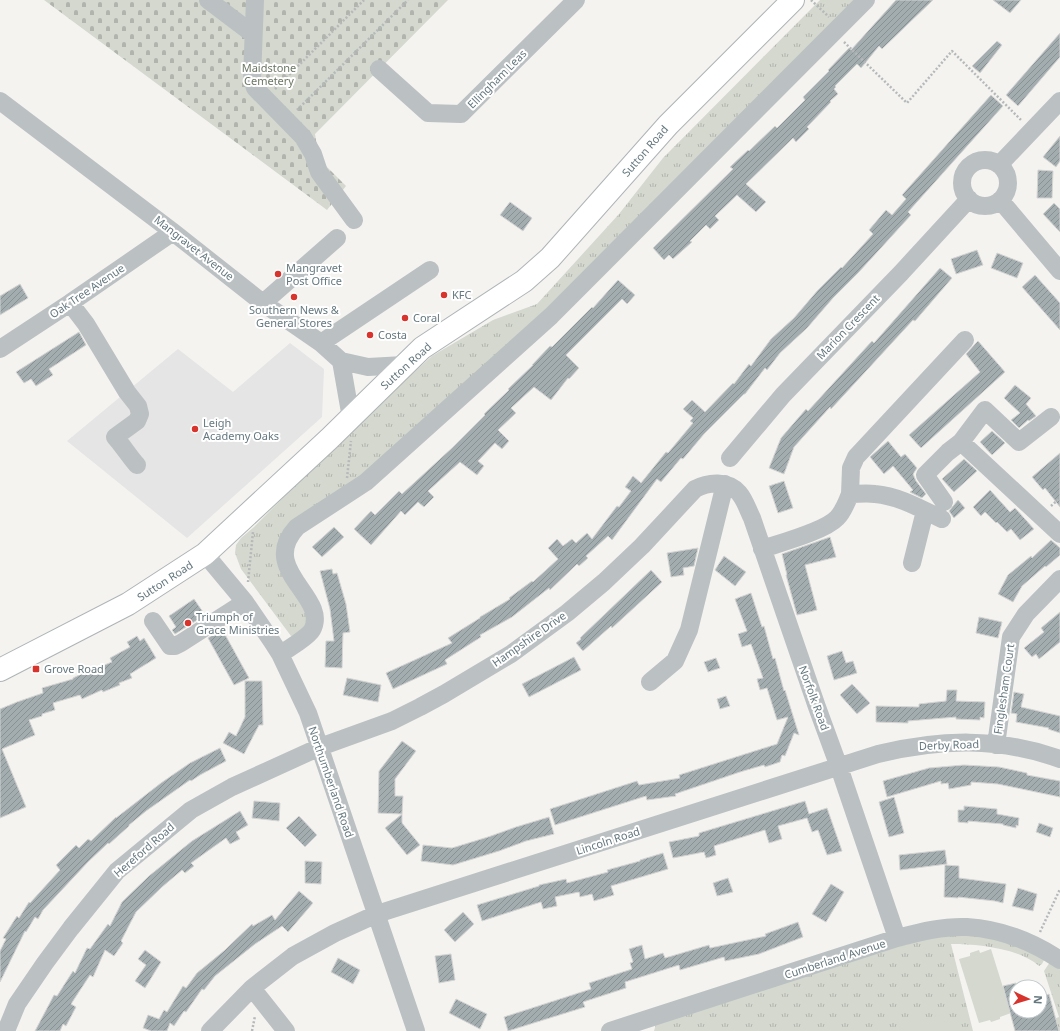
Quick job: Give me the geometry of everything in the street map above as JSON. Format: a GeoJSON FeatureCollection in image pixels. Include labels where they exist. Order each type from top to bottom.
{"type":"FeatureCollection","features":[{"type":"Feature","properties":{"kind":"main road","name":"Sutton Road"},"geometry":{"type":"LineString","coordinates":[[0,670],[128,604],[205,554],[351,418],[422,348],[524,281],[550,258],[668,125],[794,0]]}},
{"type":"Feature","properties":{"kind":"street"},"geometry":{"type":"LineString","coordinates":[[208,0],[253,34]]}},
{"type":"Feature","properties":{"kind":"street"},"geometry":{"type":"LineString","coordinates":[[255,0],[252,79],[255,88],[304,136],[324,180],[354,220]]}},
{"type":"Feature","properties":{"kind":"street"},"geometry":{"type":"LineString","coordinates":[[280,654],[311,632],[315,622],[315,614],[311,605],[286,565],[286,542],[289,535],[297,527],[366,482],[551,316],[866,0]]}},
{"type":"Feature","properties":{"kind":"street","name":"Ellingham Leas"},"geometry":{"type":"LineString","coordinates":[[379,69],[428,113],[460,114],[572,4]]}},
{"type":"Feature","properties":{"kind":"street","name":"Mangravet Avenue"},"geometry":{"type":"LineString","coordinates":[[0,101],[173,232],[263,303],[321,343],[341,361]]}},
{"type":"Feature","properties":{"kind":"street"},"geometry":{"type":"LineString","coordinates":[[999,165],[1060,101]]}},
{"type":"Feature","properties":{"kind":"street"},"geometry":{"type":"LineString","coordinates":[[982,160],[990,160],[999,165],[1006,174],[1008,183],[1006,191],[1000,200],[990,205],[982,206],[969,199],[964,193],[962,183],[963,175],[969,166],[982,160]]}},
{"type":"Feature","properties":{"kind":"street","name":"Marion Crescent"},"geometry":{"type":"LineString","coordinates":[[730,458],[783,395],[901,273],[969,199]]}},
{"type":"Feature","properties":{"kind":"street"},"geometry":{"type":"LineString","coordinates":[[1000,200],[1060,271]]}},
{"type":"Feature","properties":{"kind":"street","name":"Oak Tree Avenue"},"geometry":{"type":"LineString","coordinates":[[0,349],[173,232]]}},
{"type":"Feature","properties":{"kind":"street"},"geometry":{"type":"LineString","coordinates":[[263,303],[337,238]]}},
{"type":"Feature","properties":{"kind":"street"},"geometry":{"type":"LineString","coordinates":[[321,343],[430,270]]}},
{"type":"Feature","properties":{"kind":"street"},"geometry":{"type":"LineString","coordinates":[[70,303],[86,324],[127,392],[138,406],[140,414],[137,421],[115,437],[126,453],[137,465]]}},
{"type":"Feature","properties":{"kind":"street"},"geometry":{"type":"LineString","coordinates":[[762,549],[802,536],[826,526],[837,518],[845,507],[850,494],[851,468],[856,457],[965,340]]}},
{"type":"Feature","properties":{"kind":"street"},"geometry":{"type":"LineString","coordinates":[[351,418],[341,361],[368,367],[404,365]]}},
{"type":"Feature","properties":{"kind":"street"},"geometry":{"type":"LineString","coordinates":[[850,494],[875,494],[887,496],[925,511],[943,510],[925,475],[954,447],[985,410],[1019,442],[1051,417]]}},
{"type":"Feature","properties":{"kind":"street"},"geometry":{"type":"LineString","coordinates":[[954,447],[1060,534]]}},
{"type":"Feature","properties":{"kind":"street","name":"Hampshire Drive"},"geometry":{"type":"LineString","coordinates":[[320,747],[380,726],[420,707],[511,654],[567,613],[604,582],[642,546],[695,489],[706,484],[725,484]]}},
{"type":"Feature","properties":{"kind":"street"},"geometry":{"type":"LineString","coordinates":[[650,682],[675,661],[689,630],[725,484]]}},
{"type":"Feature","properties":{"kind":"street","name":"Norfolk Road"},"geometry":{"type":"LineString","coordinates":[[725,484],[740,494],[752,518],[897,938]]}},
{"type":"Feature","properties":{"kind":"street"},"geometry":{"type":"LineString","coordinates":[[912,563],[925,511]]}},
{"type":"Feature","properties":{"kind":"street","name":"Northumberland Road"},"geometry":{"type":"LineString","coordinates":[[205,554],[245,602],[280,654],[308,713],[416,1031]]}},
{"type":"Feature","properties":{"kind":"street","name":"Finglesham Court"},"geometry":{"type":"LineString","coordinates":[[996,745],[1011,637],[1026,614],[1060,579]]}},
{"type":"Feature","properties":{"kind":"street"},"geometry":{"type":"LineString","coordinates":[[153,621],[170,646],[175,646],[181,644],[245,602]]}},
{"type":"Feature","properties":{"kind":"street","name":"Derby Road"},"geometry":{"type":"LineString","coordinates":[[839,767],[878,754],[910,747],[960,742],[996,745],[1031,751],[1060,759]]}},
{"type":"Feature","properties":{"kind":"street","name":"Hereford Road"},"geometry":{"type":"LineString","coordinates":[[6,1031],[17,1004],[45,963],[117,871],[191,810],[232,787],[320,747]]}},
{"type":"Feature","properties":{"kind":"street","name":"Lincoln Road"},"geometry":{"type":"LineString","coordinates":[[210,1031],[252,988],[293,956],[335,933],[377,914],[839,767]]}},
{"type":"Feature","properties":{"kind":"street","name":"Cumberland Avenue"},"geometry":{"type":"LineString","coordinates":[[610,1031],[643,1026],[897,938],[936,929],[966,927],[1008,935],[1034,945],[1060,960]]}},
{"type":"Feature","properties":{"kind":"street"},"geometry":{"type":"LineString","coordinates":[[252,988],[286,1031]]}},
{"type":"Feature","properties":{"kind":"path"},"geometry":{"type":"LineString","coordinates":[[265,99],[364,0]]}},
{"type":"Feature","properties":{"kind":"path"},"geometry":{"type":"LineString","coordinates":[[287,120],[408,0]]}},
{"type":"Feature","properties":{"kind":"path"},"geometry":{"type":"LineString","coordinates":[[811,0],[907,103],[952,51],[1032,131]]}},
{"type":"Feature","properties":{"kind":"path"},"geometry":{"type":"LineString","coordinates":[[344,496],[352,431],[351,418]]}},
{"type":"Feature","properties":{"kind":"path"},"geometry":{"type":"LineString","coordinates":[[248,582],[253,531]]}},
{"type":"Feature","properties":{"kind":"path"},"geometry":{"type":"LineString","coordinates":[[1034,945],[1060,889]]}},
{"type":"Feature","properties":{"kind":"shaded area","name":"Leigh Academy Oaks"},"geometry":{"type":"Polygon","coordinates":[[[290,343],[324,369],[322,417],[187,538],[67,441],[178,349],[233,392],[290,343]]]}},
{"type":"Feature","properties":{"kind":"green space","name":"Maidstone Cemetery"},"geometry":{"type":"Polygon","coordinates":[[[44,0],[448,0],[315,134],[319,159],[346,186],[327,210],[44,0]]]}},
{"type":"Feature","properties":{"kind":"green space"},"geometry":{"type":"Polygon","coordinates":[[[820,0],[859,0],[665,194],[411,439],[285,532],[311,611],[300,635],[291,636],[241,569],[235,553],[236,545],[241,538],[254,527],[353,427],[432,356],[493,320],[537,304],[619,214],[663,158],[820,0]]]}},
{"type":"Feature","properties":{"kind":"green space"},"geometry":{"type":"Polygon","coordinates":[[[970,931],[1046,956],[1042,964],[1039,966],[1020,955],[997,948],[951,944],[973,1031],[654,1031],[656,1024],[923,936],[970,931]]]}},
{"type":"Feature","properties":{"kind":"green space"},"geometry":{"type":"Polygon","coordinates":[[[991,949],[1008,1003],[1008,1014],[991,1022],[990,1020],[979,1023],[959,959],[970,956],[970,953],[979,950],[980,953],[991,949]]]}},
{"type":"Feature","properties":{"kind":"green space"},"geometry":{"type":"Polygon","coordinates":[[[1050,962],[1060,969],[1060,1031],[1058,1031],[1054,1019],[1059,1017],[1048,979],[1047,979],[1044,971],[1050,962]]]}},
{"type":"Feature","properties":{"kind":"green space"},"geometry":{"type":"Polygon","coordinates":[[[942,1014],[947,1031],[886,1031],[942,1014]]]}},
{"type":"Feature","properties":{"kind":"building"},"geometry":{"type":"Polygon","coordinates":[[[896,0],[933,0],[882,49],[879,46],[861,68],[857,64],[835,86],[836,87],[834,89],[838,94],[807,127],[809,129],[796,142],[793,138],[746,184],[766,202],[756,212],[737,195],[715,216],[719,220],[710,229],[706,225],[690,241],[692,242],[673,259],[669,255],[664,260],[653,248],[733,169],[730,167],[775,126],[777,128],[805,100],[803,97],[849,48],[851,50],[896,0]]]}},
{"type":"Feature","properties":{"kind":"building"},"geometry":{"type":"Polygon","coordinates":[[[993,0],[1021,0],[1010,13],[993,0]]]}},
{"type":"Feature","properties":{"kind":"building"},"geometry":{"type":"Polygon","coordinates":[[[1060,33],[1060,57],[1018,106],[1006,95],[1060,33]]]}},
{"type":"Feature","properties":{"kind":"building"},"geometry":{"type":"Polygon","coordinates":[[[997,41],[1002,45],[980,73],[972,66],[997,41]]]}},
{"type":"Feature","properties":{"kind":"building"},"geometry":{"type":"Polygon","coordinates":[[[991,95],[1003,106],[908,212],[911,215],[807,328],[780,353],[767,370],[765,368],[745,394],[704,434],[683,459],[681,458],[661,482],[657,479],[612,540],[608,536],[586,556],[588,558],[579,566],[577,564],[550,590],[549,588],[512,617],[480,635],[481,637],[445,660],[447,664],[393,689],[386,673],[452,643],[448,638],[510,599],[509,598],[532,581],[533,582],[558,559],[548,548],[557,539],[563,546],[572,539],[576,543],[587,533],[592,539],[617,506],[619,507],[631,491],[625,487],[633,476],[641,483],[666,452],[668,453],[693,423],[690,421],[693,418],[683,409],[692,400],[705,412],[733,383],[734,384],[749,364],[751,366],[771,339],[794,318],[818,290],[841,267],[842,268],[873,234],[869,230],[886,210],[892,215],[906,199],[902,195],[991,95]]]}},
{"type":"Feature","properties":{"kind":"building"},"geometry":{"type":"Polygon","coordinates":[[[1060,136],[1060,161],[1056,167],[1043,157],[1060,136]]]}},
{"type":"Feature","properties":{"kind":"building"},"geometry":{"type":"Polygon","coordinates":[[[1038,170],[1053,171],[1052,198],[1037,198],[1038,170]]]}},
{"type":"Feature","properties":{"kind":"building"},"geometry":{"type":"Polygon","coordinates":[[[510,202],[532,218],[523,231],[500,215],[510,202]]]}},
{"type":"Feature","properties":{"kind":"building"},"geometry":{"type":"Polygon","coordinates":[[[1054,203],[1060,209],[1060,232],[1043,214],[1054,203]]]}},
{"type":"Feature","properties":{"kind":"building"},"geometry":{"type":"Polygon","coordinates":[[[977,250],[983,265],[956,274],[951,259],[977,250]]]}},
{"type":"Feature","properties":{"kind":"building"},"geometry":{"type":"Polygon","coordinates":[[[997,253],[1023,263],[1017,278],[991,268],[997,253]]]}},
{"type":"Feature","properties":{"kind":"building"},"geometry":{"type":"Polygon","coordinates":[[[940,268],[952,278],[915,321],[913,320],[794,447],[784,474],[769,468],[781,438],[806,409],[808,411],[872,341],[874,343],[940,268]]]}},
{"type":"Feature","properties":{"kind":"building"},"geometry":{"type":"Polygon","coordinates":[[[1035,275],[1060,303],[1060,330],[1022,287],[1035,275]]]}},
{"type":"Feature","properties":{"kind":"building"},"geometry":{"type":"Polygon","coordinates":[[[618,280],[635,295],[627,304],[622,299],[566,355],[579,368],[569,379],[568,378],[551,400],[534,387],[511,408],[516,413],[498,430],[509,441],[502,449],[495,443],[478,461],[484,466],[477,475],[460,462],[428,491],[434,497],[424,507],[418,502],[405,515],[401,511],[371,545],[354,529],[371,511],[375,515],[399,491],[402,494],[452,448],[550,346],[552,347],[592,307],[593,308],[618,280]]]}},
{"type":"Feature","properties":{"kind":"building"},"geometry":{"type":"Polygon","coordinates":[[[20,284],[28,298],[0,315],[0,296],[20,284]]]}},
{"type":"Feature","properties":{"kind":"building"},"geometry":{"type":"Polygon","coordinates":[[[79,332],[86,345],[49,369],[53,375],[36,386],[31,379],[24,383],[16,372],[79,332]]]}},
{"type":"Feature","properties":{"kind":"building"},"geometry":{"type":"Polygon","coordinates":[[[978,341],[1005,372],[921,448],[909,435],[980,372],[966,354],[978,341]]]}},
{"type":"Feature","properties":{"kind":"building"},"geometry":{"type":"Polygon","coordinates":[[[1015,385],[1031,398],[1026,404],[1036,416],[1029,421],[1028,420],[1019,428],[1011,420],[1020,413],[1004,398],[1015,385]]]}},
{"type":"Feature","properties":{"kind":"building"},"geometry":{"type":"Polygon","coordinates":[[[992,431],[1005,443],[992,455],[980,442],[992,431]]]}},
{"type":"Feature","properties":{"kind":"building"},"geometry":{"type":"Polygon","coordinates":[[[888,441],[901,457],[905,454],[917,468],[913,474],[916,481],[926,494],[922,498],[910,492],[913,490],[893,466],[884,474],[870,457],[888,441]]]}},
{"type":"Feature","properties":{"kind":"building"},"geometry":{"type":"Polygon","coordinates":[[[1060,453],[1060,507],[1045,488],[1043,490],[1032,477],[1060,453]]]}},
{"type":"Feature","properties":{"kind":"building"},"geometry":{"type":"Polygon","coordinates":[[[964,459],[977,471],[954,492],[942,479],[964,459]]]}},
{"type":"Feature","properties":{"kind":"building"},"geometry":{"type":"Polygon","coordinates":[[[784,481],[793,508],[778,513],[769,486],[784,481]]]}},
{"type":"Feature","properties":{"kind":"building"},"geometry":{"type":"Polygon","coordinates":[[[990,490],[1010,512],[1015,508],[1034,529],[1020,540],[1011,529],[1007,532],[985,512],[981,516],[973,507],[990,490]]]}},
{"type":"Feature","properties":{"kind":"building"},"geometry":{"type":"Polygon","coordinates":[[[958,500],[965,508],[954,518],[949,511],[958,500]]]}},
{"type":"Feature","properties":{"kind":"building"},"geometry":{"type":"Polygon","coordinates":[[[334,527],[344,537],[322,557],[312,547],[334,527]]]}},
{"type":"Feature","properties":{"kind":"building"},"geometry":{"type":"Polygon","coordinates":[[[830,537],[836,557],[805,565],[817,610],[797,615],[782,554],[830,537]]]}},
{"type":"Feature","properties":{"kind":"building"},"geometry":{"type":"Polygon","coordinates":[[[1051,540],[1060,548],[1060,555],[1022,586],[1013,602],[998,594],[1008,575],[1031,556],[1032,558],[1051,540]]]}},
{"type":"Feature","properties":{"kind":"building"},"geometry":{"type":"Polygon","coordinates":[[[698,548],[694,566],[683,568],[684,575],[671,577],[667,553],[698,548]]]}},
{"type":"Feature","properties":{"kind":"building"},"geometry":{"type":"Polygon","coordinates":[[[724,556],[746,572],[735,586],[715,570],[724,556]]]}},
{"type":"Feature","properties":{"kind":"building"},"geometry":{"type":"Polygon","coordinates":[[[332,569],[333,574],[337,573],[346,604],[350,632],[343,633],[342,668],[325,667],[326,641],[334,641],[330,609],[320,571],[332,569]]]}},
{"type":"Feature","properties":{"kind":"building"},"geometry":{"type":"Polygon","coordinates":[[[651,570],[662,582],[612,628],[611,626],[583,651],[576,643],[581,639],[580,638],[651,570]]]}},
{"type":"Feature","properties":{"kind":"building"},"geometry":{"type":"Polygon","coordinates":[[[751,593],[762,627],[764,626],[773,659],[775,658],[784,691],[785,690],[799,735],[794,733],[785,756],[782,755],[780,762],[765,767],[764,765],[740,772],[675,794],[676,796],[647,800],[646,796],[555,825],[550,809],[637,781],[639,785],[680,778],[679,775],[777,744],[788,717],[777,720],[767,688],[760,690],[757,679],[763,678],[751,644],[742,647],[738,634],[747,631],[735,599],[751,593]]]}},
{"type":"Feature","properties":{"kind":"building","name":"Triumph of Grace Ministries"},"geometry":{"type":"Polygon","coordinates":[[[194,599],[205,615],[175,634],[172,630],[176,627],[169,616],[194,599]]]}},
{"type":"Feature","properties":{"kind":"building"},"geometry":{"type":"Polygon","coordinates":[[[1060,612],[1060,642],[1039,659],[1036,654],[1032,657],[1024,648],[1044,632],[1041,628],[1060,612]]]}},
{"type":"Feature","properties":{"kind":"building"},"geometry":{"type":"Polygon","coordinates":[[[979,617],[1002,622],[998,638],[976,633],[979,617]]]}},
{"type":"Feature","properties":{"kind":"building"},"geometry":{"type":"Polygon","coordinates":[[[222,629],[249,678],[234,685],[208,638],[222,629]]]}},
{"type":"Feature","properties":{"kind":"building"},"geometry":{"type":"Polygon","coordinates":[[[137,636],[140,641],[144,638],[156,658],[130,674],[132,678],[119,683],[120,685],[103,692],[102,690],[82,699],[80,695],[53,703],[55,710],[29,720],[35,735],[2,749],[26,807],[0,818],[0,709],[43,693],[42,688],[73,679],[92,669],[112,662],[110,658],[130,647],[127,642],[137,636]]]}},
{"type":"Feature","properties":{"kind":"building"},"geometry":{"type":"Polygon","coordinates":[[[842,651],[846,663],[853,661],[857,673],[834,680],[827,656],[842,651]]]}},
{"type":"Feature","properties":{"kind":"building"},"geometry":{"type":"Polygon","coordinates":[[[574,657],[581,670],[529,697],[522,684],[574,657]]]}},
{"type":"Feature","properties":{"kind":"building"},"geometry":{"type":"Polygon","coordinates":[[[716,658],[720,668],[708,672],[704,662],[716,658]]]}},
{"type":"Feature","properties":{"kind":"building"},"geometry":{"type":"Polygon","coordinates":[[[347,678],[381,685],[378,702],[343,695],[347,678]]]}},
{"type":"Feature","properties":{"kind":"building"},"geometry":{"type":"Polygon","coordinates":[[[245,681],[262,681],[263,725],[259,725],[244,754],[223,743],[229,732],[236,736],[245,717],[245,681]]]}},
{"type":"Feature","properties":{"kind":"building"},"geometry":{"type":"Polygon","coordinates":[[[852,684],[870,703],[857,714],[840,695],[852,684]]]}},
{"type":"Feature","properties":{"kind":"building"},"geometry":{"type":"Polygon","coordinates":[[[947,690],[957,690],[956,701],[985,702],[984,718],[980,717],[980,720],[956,719],[956,717],[908,721],[908,723],[876,722],[876,706],[919,707],[919,704],[946,701],[947,690]]]}},
{"type":"Feature","properties":{"kind":"building"},"geometry":{"type":"Polygon","coordinates":[[[1014,692],[1024,694],[1021,707],[1060,716],[1060,733],[1048,729],[1049,728],[1016,722],[1017,714],[1011,713],[1014,692]]]}},
{"type":"Feature","properties":{"kind":"building"},"geometry":{"type":"Polygon","coordinates":[[[726,696],[730,706],[720,709],[717,699],[726,696]]]}},
{"type":"Feature","properties":{"kind":"building"},"geometry":{"type":"Polygon","coordinates":[[[402,741],[416,751],[395,779],[395,796],[403,796],[402,814],[378,813],[379,771],[402,741]]]}},
{"type":"Feature","properties":{"kind":"building"},"geometry":{"type":"Polygon","coordinates":[[[220,748],[226,761],[191,781],[190,780],[146,811],[88,862],[43,910],[38,919],[35,917],[26,932],[25,931],[0,982],[0,951],[6,939],[3,938],[17,916],[19,918],[29,902],[30,903],[60,870],[56,865],[76,845],[79,848],[88,839],[91,841],[116,817],[161,783],[190,763],[220,748]]]}},
{"type":"Feature","properties":{"kind":"building"},"geometry":{"type":"Polygon","coordinates":[[[964,765],[999,767],[1027,773],[1027,775],[1060,781],[1060,797],[998,784],[971,782],[971,785],[949,789],[948,783],[941,784],[941,781],[887,797],[883,781],[929,768],[964,765]]]}},
{"type":"Feature","properties":{"kind":"building"},"geometry":{"type":"Polygon","coordinates":[[[894,797],[904,833],[889,837],[879,802],[894,797]]]}},
{"type":"Feature","properties":{"kind":"building"},"geometry":{"type":"Polygon","coordinates":[[[254,801],[280,803],[279,821],[252,818],[254,801]]]}},
{"type":"Feature","properties":{"kind":"building"},"geometry":{"type":"Polygon","coordinates":[[[805,801],[809,814],[827,808],[842,851],[827,855],[818,830],[812,832],[807,818],[778,826],[782,839],[769,843],[765,830],[714,846],[716,855],[706,858],[704,852],[673,858],[669,842],[699,836],[699,833],[805,801]]]}},
{"type":"Feature","properties":{"kind":"building"},"geometry":{"type":"Polygon","coordinates":[[[964,806],[997,809],[997,814],[1019,818],[1018,826],[1016,825],[1016,828],[1003,824],[968,821],[968,823],[958,822],[958,810],[964,810],[964,806]]]}},
{"type":"Feature","properties":{"kind":"building"},"geometry":{"type":"Polygon","coordinates":[[[240,811],[248,825],[236,832],[240,839],[230,844],[226,838],[191,863],[194,866],[185,873],[182,870],[136,912],[121,941],[123,943],[114,956],[105,950],[93,977],[90,975],[71,1004],[76,1007],[66,1026],[63,1024],[60,1031],[35,1031],[54,995],[57,996],[73,971],[75,973],[87,948],[90,949],[108,924],[110,926],[122,902],[149,876],[192,841],[240,811]]]}},
{"type":"Feature","properties":{"kind":"building"},"geometry":{"type":"Polygon","coordinates":[[[402,814],[402,823],[420,845],[407,855],[385,828],[402,814]]]}},
{"type":"Feature","properties":{"kind":"building"},"geometry":{"type":"Polygon","coordinates":[[[299,816],[317,835],[305,847],[286,828],[299,816]]]}},
{"type":"Feature","properties":{"kind":"building"},"geometry":{"type":"Polygon","coordinates":[[[549,817],[554,834],[526,841],[453,865],[421,861],[423,845],[452,848],[549,817]]]}},
{"type":"Feature","properties":{"kind":"building"},"geometry":{"type":"Polygon","coordinates":[[[1039,823],[1053,828],[1050,837],[1036,832],[1039,823]]]}},
{"type":"Feature","properties":{"kind":"building"},"geometry":{"type":"Polygon","coordinates":[[[945,850],[947,864],[900,870],[899,855],[945,850]]]}},
{"type":"Feature","properties":{"kind":"building"},"geometry":{"type":"Polygon","coordinates":[[[663,853],[668,869],[611,886],[614,895],[594,901],[592,894],[580,897],[579,892],[555,897],[557,906],[543,909],[541,902],[482,921],[477,905],[539,885],[566,879],[567,883],[608,872],[607,870],[663,853]]]}},
{"type":"Feature","properties":{"kind":"building"},"geometry":{"type":"Polygon","coordinates":[[[305,861],[322,862],[321,884],[305,883],[305,861]]]}},
{"type":"Feature","properties":{"kind":"building"},"geometry":{"type":"Polygon","coordinates":[[[945,865],[959,866],[959,878],[1006,884],[1003,903],[958,897],[944,897],[945,865]]]}},
{"type":"Feature","properties":{"kind":"building"},"geometry":{"type":"Polygon","coordinates":[[[728,878],[733,892],[717,896],[713,883],[728,878]]]}},
{"type":"Feature","properties":{"kind":"building"},"geometry":{"type":"Polygon","coordinates":[[[831,884],[844,892],[826,922],[812,914],[831,884]]]}},
{"type":"Feature","properties":{"kind":"building"},"geometry":{"type":"Polygon","coordinates":[[[1018,888],[1037,894],[1033,911],[1012,906],[1018,888]]]}},
{"type":"Feature","properties":{"kind":"building"},"geometry":{"type":"Polygon","coordinates":[[[299,891],[313,903],[288,932],[282,926],[255,944],[215,976],[204,990],[202,989],[174,1026],[170,1023],[167,1031],[151,1031],[143,1028],[148,1015],[159,1019],[164,1010],[167,1012],[183,986],[186,988],[197,973],[225,950],[252,924],[253,926],[272,915],[275,920],[299,891]]]}},
{"type":"Feature","properties":{"kind":"building"},"geometry":{"type":"Polygon","coordinates":[[[463,912],[474,924],[455,942],[444,930],[463,912]]]}},
{"type":"Feature","properties":{"kind":"building"},"geometry":{"type":"Polygon","coordinates":[[[798,922],[803,937],[759,954],[725,961],[724,957],[680,970],[679,965],[625,982],[626,988],[583,1002],[585,1007],[508,1031],[504,1017],[591,989],[589,983],[632,969],[630,963],[633,962],[629,949],[642,945],[645,959],[663,953],[665,958],[709,945],[710,948],[766,936],[765,934],[798,922]]]}},
{"type":"Feature","properties":{"kind":"building"},"geometry":{"type":"Polygon","coordinates":[[[145,950],[161,962],[145,988],[135,981],[146,965],[138,959],[145,950]]]}},
{"type":"Feature","properties":{"kind":"building"},"geometry":{"type":"Polygon","coordinates":[[[451,954],[455,980],[439,983],[435,956],[451,954]]]}},
{"type":"Feature","properties":{"kind":"building"},"geometry":{"type":"Polygon","coordinates":[[[338,958],[360,970],[353,984],[331,972],[338,958]]]}},
{"type":"Feature","properties":{"kind":"building"},"geometry":{"type":"Polygon","coordinates":[[[1008,985],[1008,1005],[1003,986],[1008,985]]]}},
{"type":"Feature","properties":{"kind":"building"},"geometry":{"type":"Polygon","coordinates":[[[1049,994],[1059,1031],[1015,1031],[1012,1019],[1048,1019],[1049,994]]]}},
{"type":"Feature","properties":{"kind":"building"},"geometry":{"type":"Polygon","coordinates":[[[456,999],[487,1014],[480,1029],[449,1013],[456,999]]]}},
{"type":"Feature","properties":{"kind":"place","name":"Mangravet Post Office"},"geometry":{"type":"Point","coordinates":[278,274]}},
{"type":"Feature","properties":{"kind":"place","name":"KFC"},"geometry":{"type":"Point","coordinates":[444,295]}},
{"type":"Feature","properties":{"kind":"place","name":"Southern News & General Stores"},"geometry":{"type":"Point","coordinates":[294,297]}},
{"type":"Feature","properties":{"kind":"place","name":"Coral"},"geometry":{"type":"Point","coordinates":[405,318]}},
{"type":"Feature","properties":{"kind":"place","name":"Costa"},"geometry":{"type":"Point","coordinates":[370,335]}},
{"type":"Feature","properties":{"kind":"place","name":"Leigh Academy Oaks"},"geometry":{"type":"Point","coordinates":[195,429]}},
{"type":"Feature","properties":{"kind":"place","name":"Triumph of Grace Ministries"},"geometry":{"type":"Point","coordinates":[188,623]}},
{"type":"Feature","properties":{"kind":"place","name":"Grove Road"},"geometry":{"type":"Point","coordinates":[36,669]}}]}
